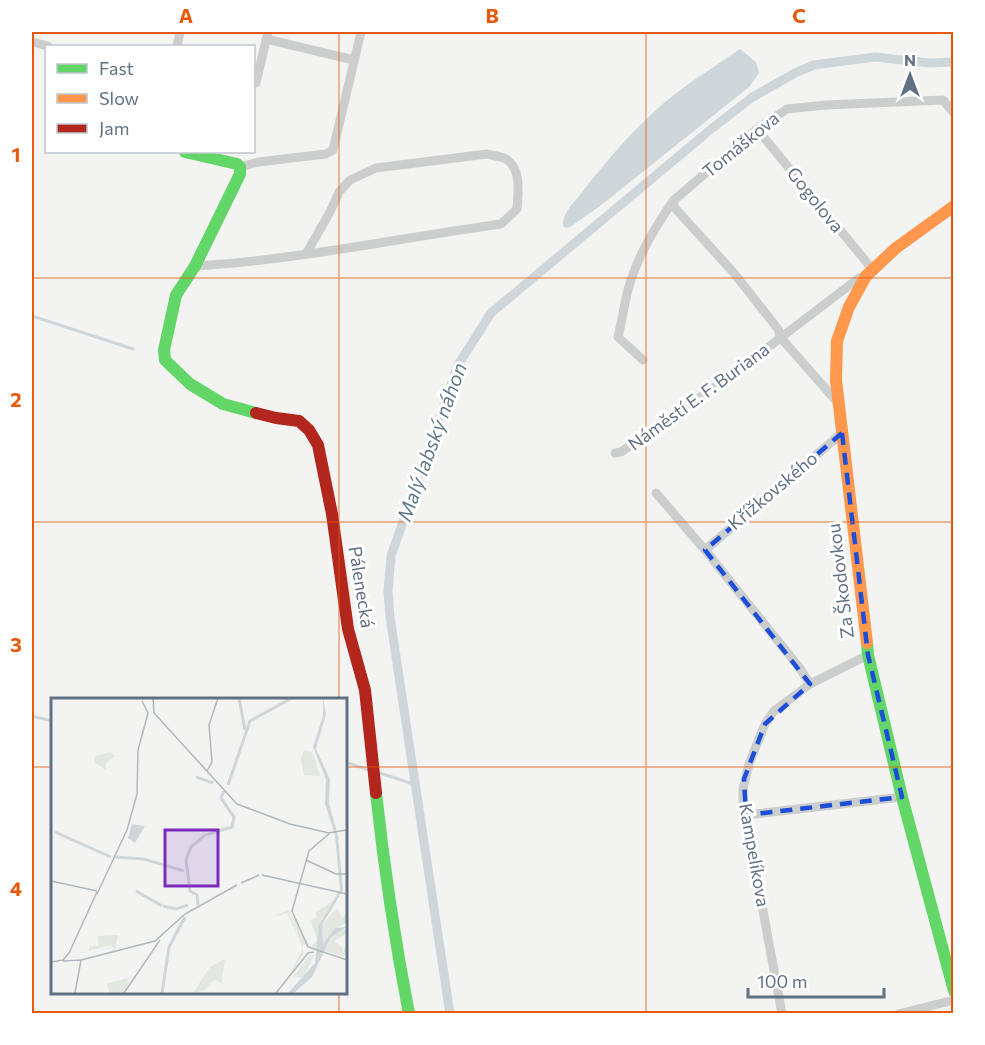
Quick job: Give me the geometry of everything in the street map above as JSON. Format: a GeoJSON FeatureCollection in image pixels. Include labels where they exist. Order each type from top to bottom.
{"type":"FeatureCollection","features":[{"type":"Feature","properties":{"kind":"street"},"geometry":{"type":"LineString","coordinates":[[189,153],[237,164],[240,167],[258,162],[326,154],[332,151],[361,32]]}},
{"type":"Feature","properties":{"kind":"street"},"geometry":{"type":"LineString","coordinates":[[256,83],[267,35],[354,60]]}},
{"type":"Feature","properties":{"kind":"street","name":"Tomáškova"},"geometry":{"type":"LineString","coordinates":[[643,360],[618,337],[628,290],[651,234],[673,201],[757,129],[787,109],[826,105],[943,99],[954,113]]}},
{"type":"Feature","properties":{"kind":"street","name":"Gogolova"},"geometry":{"type":"LineString","coordinates":[[757,129],[869,273]]}},
{"type":"Feature","properties":{"kind":"street"},"geometry":{"type":"LineString","coordinates":[[195,266],[306,254],[501,224],[517,209],[518,180],[512,164],[504,158],[487,154],[376,168],[366,172],[350,180],[339,192],[306,254]]}},
{"type":"Feature","properties":{"kind":"street","name":"Pálenecká"},"geometry":{"type":"LineString","coordinates":[[240,167],[236,184],[195,266],[176,295],[164,350],[165,360],[190,384],[223,404],[299,422],[309,430],[318,445],[332,514],[348,629],[365,690],[382,846],[409,1014]]}},
{"type":"Feature","properties":{"kind":"street"},"geometry":{"type":"LineString","coordinates":[[673,201],[674,207],[733,272],[778,329],[780,338],[839,404]]}},
{"type":"Feature","properties":{"kind":"street","name":"Za Škodovkou"},"geometry":{"type":"LineString","coordinates":[[954,206],[896,248],[869,273],[849,307],[837,341],[836,380],[868,655],[902,797],[954,992]]}},
{"type":"Feature","properties":{"kind":"street","name":"Náměstí E. F. Buriana"},"geometry":{"type":"LineString","coordinates":[[615,453],[621,452],[869,273]]}},
{"type":"Feature","properties":{"kind":"street","name":"Křížkovského"},"geometry":{"type":"LineString","coordinates":[[705,550],[842,433]]}},
{"type":"Feature","properties":{"kind":"street"},"geometry":{"type":"LineString","coordinates":[[657,493],[799,667],[810,684]]}},
{"type":"Feature","properties":{"kind":"street","name":"Kampelíkova"},"geometry":{"type":"LineString","coordinates":[[782,1014],[743,801],[744,779],[765,724],[774,711],[810,684],[868,655]]}},
{"type":"Feature","properties":{"kind":"street"},"geometry":{"type":"LineString","coordinates":[[746,815],[902,797]]}},
{"type":"Feature","properties":{"kind":"street"},"geometry":{"type":"LineString","coordinates":[[898,1014],[954,1000]]}},
{"type":"Feature","properties":{"kind":"highlighted area"},"geometry":{"type":"Polygon","coordinates":[[[842,433],[868,655],[902,797],[746,815],[744,779],[765,724],[810,684],[705,550],[842,433]]]}},
{"type":"Feature","properties":{"kind":"shaded area"},"geometry":{"type":"Polygon","coordinates":[[[740,49],[756,62],[759,73],[749,87],[600,206],[570,227],[563,226],[570,207],[640,125],[679,91],[740,49]]]}},
{"type":"Feature","properties":{"kind":"waterway","name":"Malý labský náhon"},"geometry":{"type":"LineString","coordinates":[[450,1014],[388,591],[391,556],[458,365],[491,313],[751,98],[814,65],[875,57],[930,63],[954,62]]}},
{"type":"Feature","properties":{"kind":"waterway"},"geometry":{"type":"LineString","coordinates":[[32,316],[133,349]]}},
{"type":"Feature","properties":{"kind":"waterway"},"geometry":{"type":"LineString","coordinates":[[32,716],[51,721]]}},
{"type":"Feature","properties":{"kind":"waterway"},"geometry":{"type":"LineString","coordinates":[[346,762],[369,770]]}},
{"type":"Feature","properties":{"kind":"waterway"},"geometry":{"type":"LineString","coordinates":[[380,773],[416,785]]}},
{"type":"Feature","properties":{"kind":"traffic: fast"},"geometry":{"type":"LineString","coordinates":[[189,153],[237,164],[240,167],[240,174],[195,266],[176,295],[164,350],[165,360],[190,384],[223,404],[256,413]]}},
{"type":"Feature","properties":{"kind":"traffic: fast"},"geometry":{"type":"LineString","coordinates":[[867,643],[902,797],[954,991]]}},
{"type":"Feature","properties":{"kind":"traffic: fast"},"geometry":{"type":"LineString","coordinates":[[376,793],[390,904],[409,1014]]}},
{"type":"Feature","properties":{"kind":"traffic: slow"},"geometry":{"type":"LineString","coordinates":[[867,643],[836,380],[837,341],[849,307],[866,276],[896,248],[954,206]]}},
{"type":"Feature","properties":{"kind":"traffic: jam"},"geometry":{"type":"LineString","coordinates":[[256,413],[299,421],[309,430],[318,445],[332,514],[348,629],[365,690],[376,793]]}}]}
